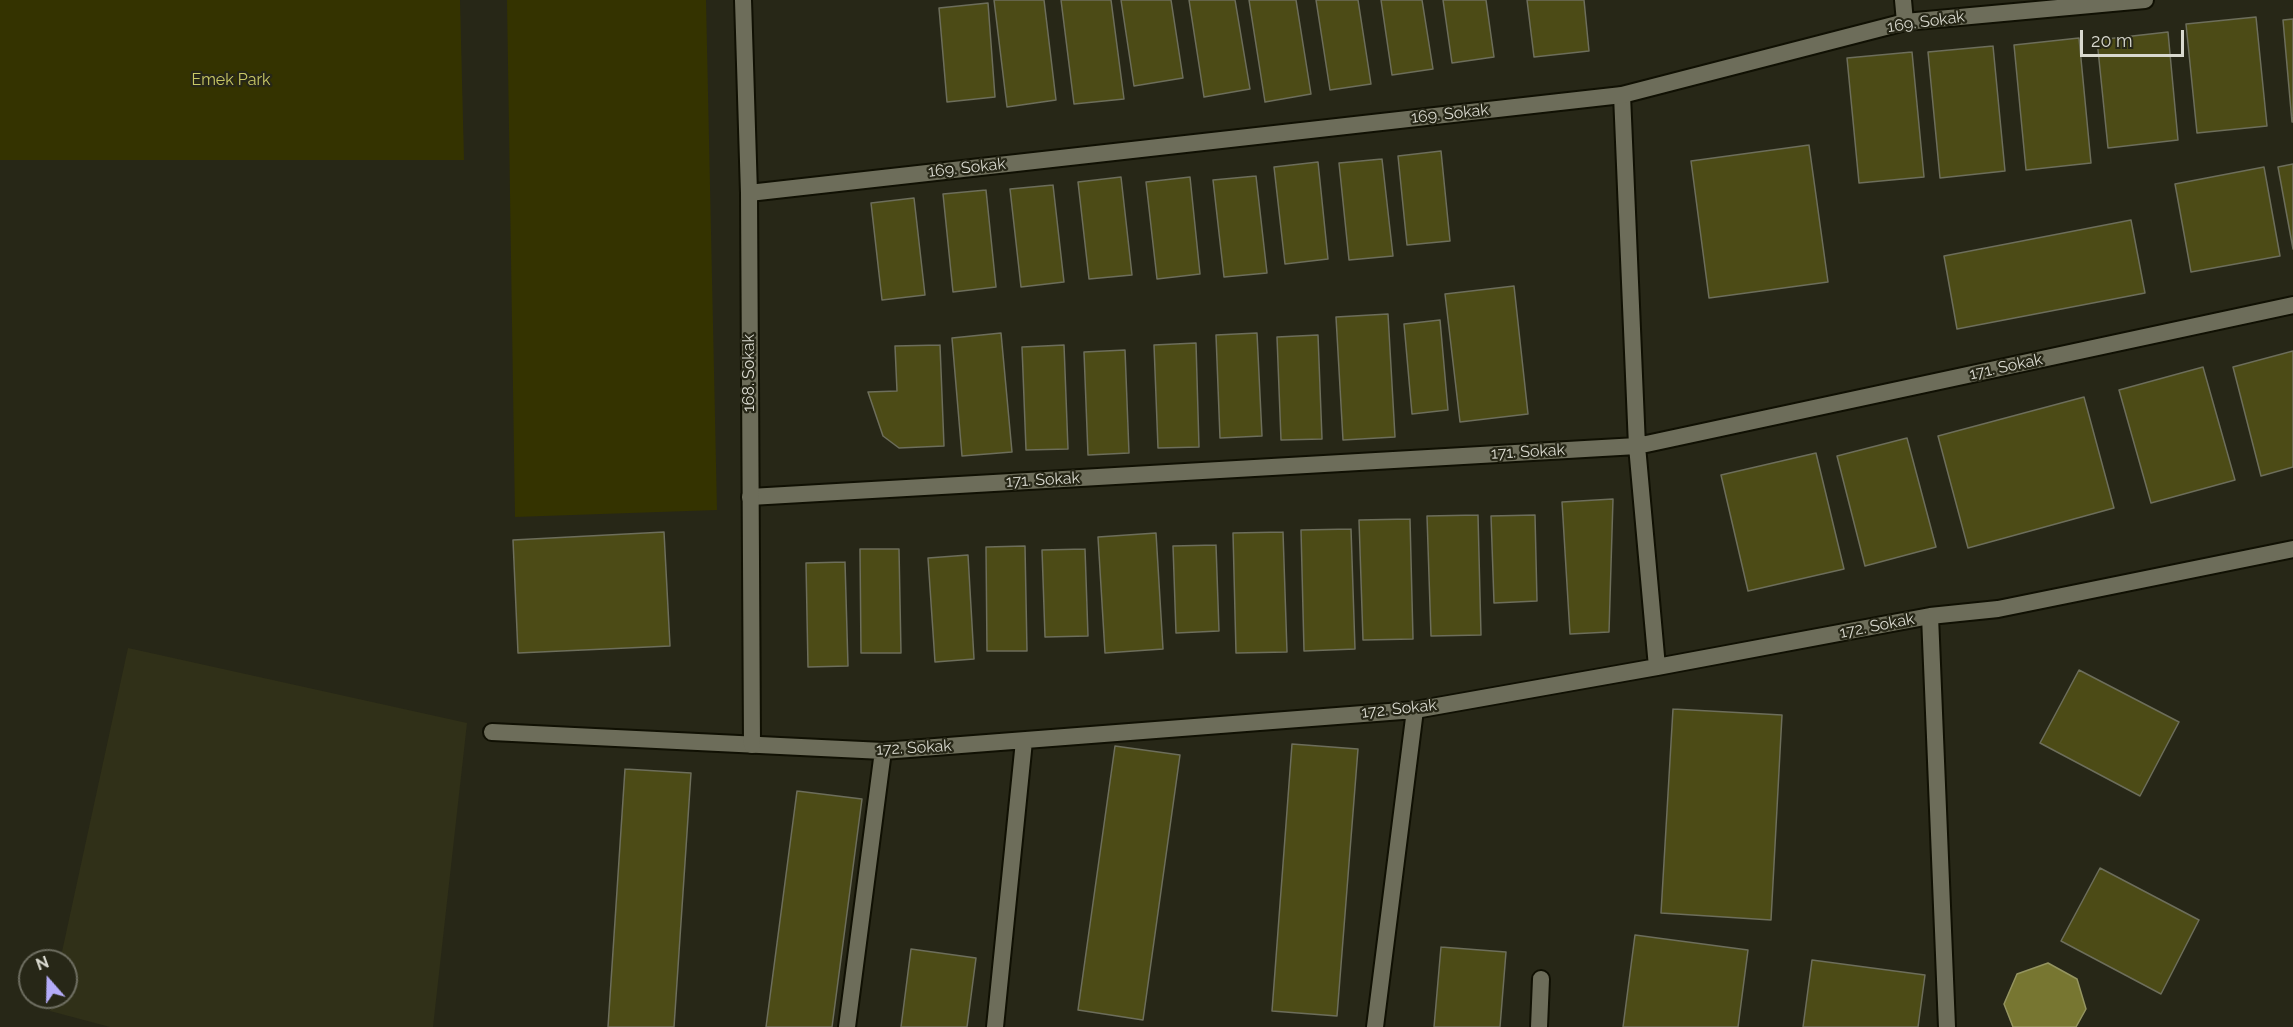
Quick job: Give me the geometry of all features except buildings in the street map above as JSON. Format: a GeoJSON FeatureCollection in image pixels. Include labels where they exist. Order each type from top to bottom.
{"type":"FeatureCollection","features":[{"type":"Feature","properties":{"kind":"street","name":"168. Sokak"},"geometry":{"type":"LineString","coordinates":[[743,0],[749,193],[752,745]]}},
{"type":"Feature","properties":{"kind":"street"},"geometry":{"type":"LineString","coordinates":[[1903,0],[1905,22]]}},
{"type":"Feature","properties":{"kind":"street","name":"169. Sokak"},"geometry":{"type":"LineString","coordinates":[[749,193],[1622,94],[1905,22],[2145,0]]}},
{"type":"Feature","properties":{"kind":"street"},"geometry":{"type":"LineString","coordinates":[[1622,94],[1638,446],[1657,668]]}},
{"type":"Feature","properties":{"kind":"street","name":"171. Sokak"},"geometry":{"type":"LineString","coordinates":[[750,497],[1638,446],[2293,304]]}},
{"type":"Feature","properties":{"kind":"street","name":"172. Sokak"},"geometry":{"type":"LineString","coordinates":[[492,732],[883,752],[1415,710],[1657,668],[1930,616],[1998,609],[2293,549]]}},
{"type":"Feature","properties":{"kind":"street"},"geometry":{"type":"LineString","coordinates":[[1930,616],[1947,1027]]}},
{"type":"Feature","properties":{"kind":"street"},"geometry":{"type":"LineString","coordinates":[[1375,1027],[1415,710]]}},
{"type":"Feature","properties":{"kind":"street"},"geometry":{"type":"LineString","coordinates":[[995,1027],[1024,741]]}},
{"type":"Feature","properties":{"kind":"street"},"geometry":{"type":"LineString","coordinates":[[847,1027],[883,752]]}},
{"type":"Feature","properties":{"kind":"street"},"geometry":{"type":"LineString","coordinates":[[1539,1027],[1541,979]]}},
{"type":"Feature","properties":{"kind":"shaded area"},"geometry":{"type":"Polygon","coordinates":[[[128,648],[467,723],[433,1027],[110,1027],[50,1011],[50,1009],[78,1009],[78,949],[63,949],[128,648]]]}},
{"type":"Feature","properties":{"kind":"shaded area"},"geometry":{"type":"Polygon","coordinates":[[[2048,963],[2077,979],[2086,1009],[2076,1027],[2013,1027],[2004,1004],[2017,974],[2048,963]]]}},
{"type":"Feature","properties":{"kind":"green space","name":"Emek Park"},"geometry":{"type":"Polygon","coordinates":[[[0,0],[460,0],[464,160],[0,160],[0,0]]]}},
{"type":"Feature","properties":{"kind":"green space"},"geometry":{"type":"Polygon","coordinates":[[[507,0],[706,0],[717,510],[515,517],[507,0]]]}}]}
